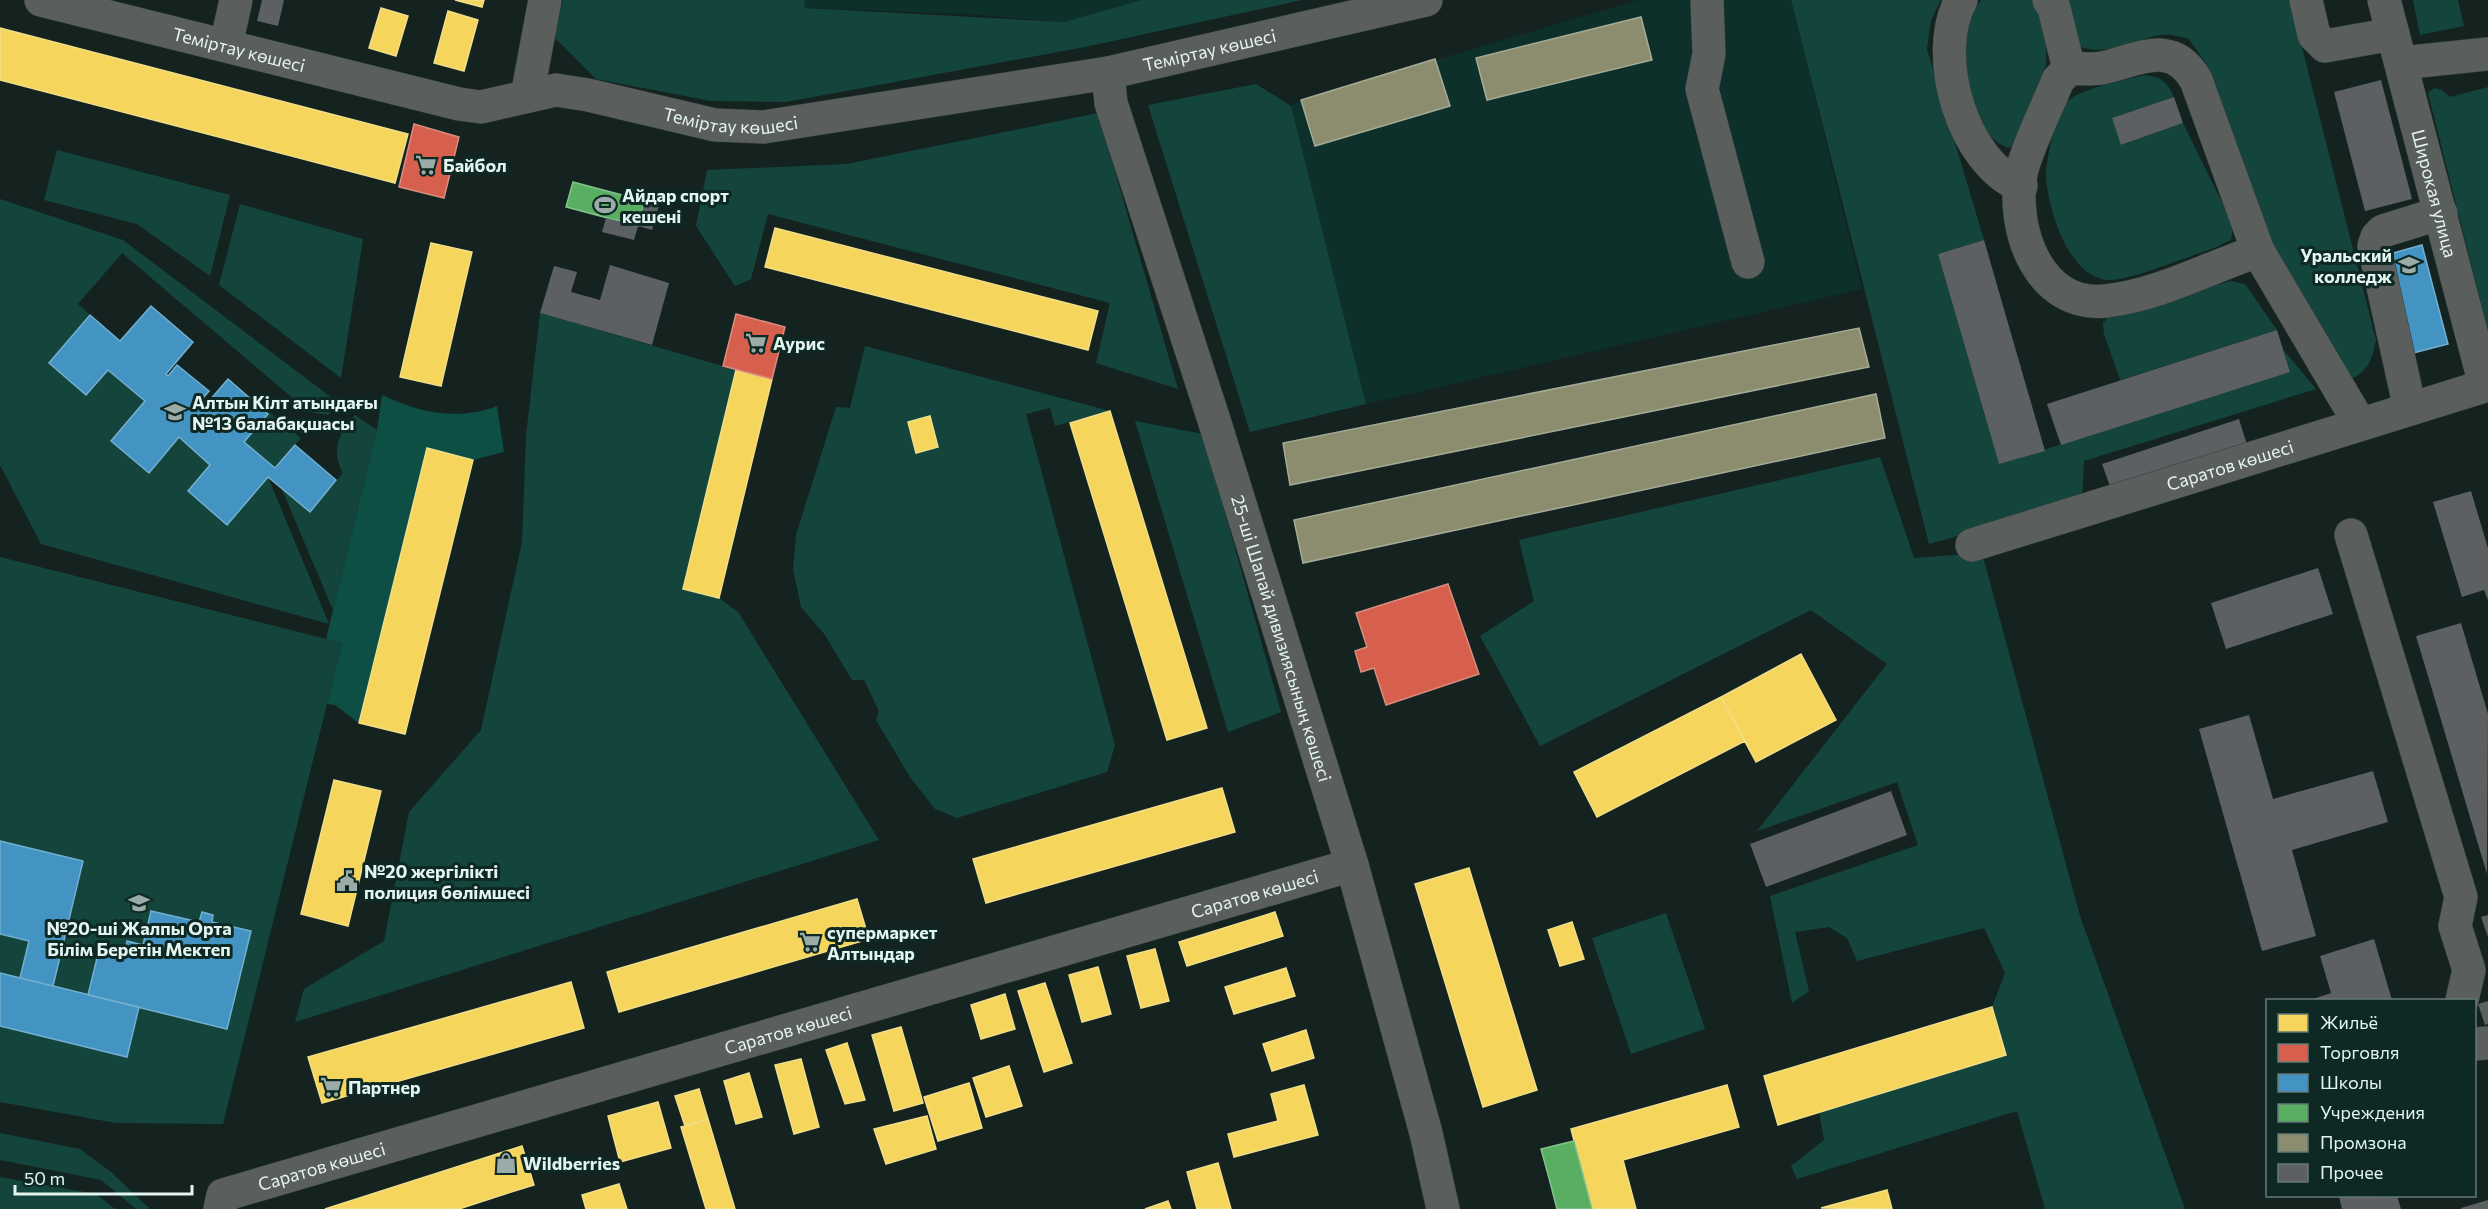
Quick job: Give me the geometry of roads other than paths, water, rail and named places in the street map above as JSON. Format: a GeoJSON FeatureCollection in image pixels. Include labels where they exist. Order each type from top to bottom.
{"type":"FeatureCollection","features":[{"type":"Feature","properties":{"kind":"street","name":"Теміртау көшесі"},"geometry":{"type":"LineString","coordinates":[[41,0],[459,104],[481,107],[556,90],[715,125],[741,128],[764,127],[1108,73],[1426,0]]}},
{"type":"Feature","properties":{"kind":"street"},"geometry":{"type":"LineString","coordinates":[[226,45],[236,0]]}},
{"type":"Feature","properties":{"kind":"street"},"geometry":{"type":"LineString","coordinates":[[527,96],[545,0]]}},
{"type":"Feature","properties":{"kind":"street"},"geometry":{"type":"LineString","coordinates":[[1707,0],[1708,54],[1702,89],[1748,262]]}},
{"type":"Feature","properties":{"kind":"street"},"geometry":{"type":"LineString","coordinates":[[1961,0],[1949,32],[1949,61],[1955,95],[1968,130],[1989,165],[2006,180],[2021,186]]}},
{"type":"Feature","properties":{"kind":"street"},"geometry":{"type":"LineString","coordinates":[[2049,0],[2054,8],[2069,69]]}},
{"type":"Feature","properties":{"kind":"street"},"geometry":{"type":"LineString","coordinates":[[2306,0],[2314,35],[2325,46],[2488,54]]}},
{"type":"Feature","properties":{"kind":"street","name":"Широкая улица"},"geometry":{"type":"LineString","coordinates":[[2384,0],[2487,385]]}},
{"type":"Feature","properties":{"kind":"street"},"geometry":{"type":"LineString","coordinates":[[2258,251],[2156,290],[2106,301],[2082,302],[2061,293],[2045,277],[2032,258],[2023,236],[2021,186],[2022,173],[2058,81],[2069,69],[2098,69],[2151,55],[2170,54],[2187,65],[2196,80],[2258,251],[2360,424]]}},
{"type":"Feature","properties":{"kind":"street","name":"25-ші Шапай дивизиясының көшесі"},"geometry":{"type":"LineString","coordinates":[[1108,73],[1111,103],[1214,420],[1352,865],[1423,1122],[1443,1209]]}},
{"type":"Feature","properties":{"kind":"street"},"geometry":{"type":"LineString","coordinates":[[2410,409],[2374,246],[2377,237],[2383,231],[2440,213]]}},
{"type":"Feature","properties":{"kind":"street","name":"Саратов көшесі"},"geometry":{"type":"LineString","coordinates":[[1972,544],[2487,385]]}},
{"type":"Feature","properties":{"kind":"street"},"geometry":{"type":"LineString","coordinates":[[2351,535],[2461,897],[2455,926],[2469,970],[2462,999]]}},
{"type":"Feature","properties":{"kind":"street","name":"Саратов көшесі"},"geometry":{"type":"LineString","coordinates":[[221,1202],[1352,865]]}},
{"type":"Feature","properties":{"kind":"place","name":"Байбол"},"geometry":{"type":"Point","coordinates":[426,165]}},
{"type":"Feature","properties":{"kind":"place","name":"Айдар спорт кешені"},"geometry":{"type":"Point","coordinates":[605,205]}},
{"type":"Feature","properties":{"kind":"place","name":"Уральский колледж"},"geometry":{"type":"Point","coordinates":[2409,265]}},
{"type":"Feature","properties":{"kind":"place","name":"Аурис"},"geometry":{"type":"Point","coordinates":[756,343]}},
{"type":"Feature","properties":{"kind":"place","name":"Алтын Кілт атындағы №13 балабақшасы"},"geometry":{"type":"Point","coordinates":[175,412]}},
{"type":"Feature","properties":{"kind":"place","name":"№20 жергілікті полиция бөлімшесі"},"geometry":{"type":"Point","coordinates":[347,881]}},
{"type":"Feature","properties":{"kind":"place","name":"№20-ші Жалпы Орта Білім Беретін Мектеп"},"geometry":{"type":"Point","coordinates":[139,903]}},
{"type":"Feature","properties":{"kind":"place","name":"супермаркет Алтындар"},"geometry":{"type":"Point","coordinates":[810,942]}},
{"type":"Feature","properties":{"kind":"place","name":"Партнер"},"geometry":{"type":"Point","coordinates":[331,1087]}},
{"type":"Feature","properties":{"kind":"place","name":"Wildberries"},"geometry":{"type":"Point","coordinates":[506,1163]}}]}
